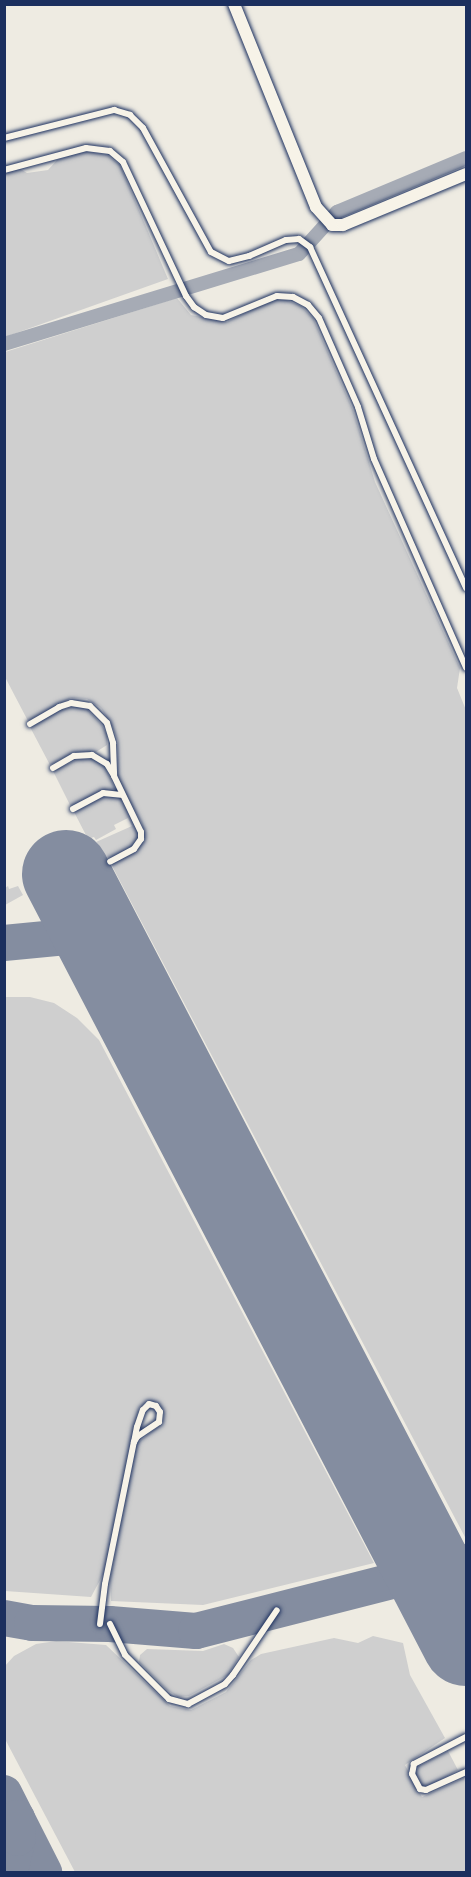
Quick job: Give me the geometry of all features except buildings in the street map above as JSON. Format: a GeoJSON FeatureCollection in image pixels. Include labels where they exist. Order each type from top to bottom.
{"type":"FeatureCollection","features":[{"type":"Feature","properties":{"kind":"street"},"geometry":{"type":"LineString","coordinates":[[234,4],[316,207],[328,221],[343,225],[466,174]]}},
{"type":"Feature","properties":{"kind":"lane"},"geometry":{"type":"LineString","coordinates":[[4,138],[114,110],[130,115],[143,128],[211,252],[229,261],[249,256],[285,240],[299,239],[310,247],[466,588]]}},
{"type":"Feature","properties":{"kind":"lane"},"geometry":{"type":"LineString","coordinates":[[4,170],[87,148],[110,151],[123,162],[178,280],[194,307],[206,315],[223,318],[277,296],[293,297],[308,305],[319,318],[358,407],[374,459],[466,668]]}},
{"type":"Feature","properties":{"kind":"lane"},"geometry":{"type":"LineString","coordinates":[[30,724],[59,706],[71,703],[90,706],[99,712],[112,733],[114,776]]}},
{"type":"Feature","properties":{"kind":"lane"},"geometry":{"type":"LineString","coordinates":[[53,768],[74,756],[92,755],[107,764],[140,827],[141,839],[134,849],[110,862]]}},
{"type":"Feature","properties":{"kind":"lane"},"geometry":{"type":"LineString","coordinates":[[73,809],[103,793],[122,795]]}},
{"type":"Feature","properties":{"kind":"lane"},"geometry":{"type":"LineString","coordinates":[[100,1624],[105,1584],[134,1442],[143,1410],[149,1404],[156,1406],[160,1412],[159,1422],[137,1437],[134,1442]]}},
{"type":"Feature","properties":{"kind":"lane"},"geometry":{"type":"LineString","coordinates":[[110,1624],[125,1655],[169,1699],[188,1704],[225,1684],[276,1610]]}},
{"type":"Feature","properties":{"kind":"lane"},"geometry":{"type":"LineString","coordinates":[[466,1737],[414,1764],[412,1774],[420,1789],[426,1790],[466,1772]]}},
{"type":"Feature","properties":{"kind":"shaded area"},"geometry":{"type":"Polygon","coordinates":[[[83,151],[107,155],[120,165],[168,279],[5,337],[5,172],[19,168],[27,173],[48,170],[57,160],[83,151]]]}},
{"type":"Feature","properties":{"kind":"shaded area"},"geometry":{"type":"Polygon","coordinates":[[[177,298],[191,315],[227,322],[271,300],[286,300],[301,306],[313,318],[353,410],[375,482],[460,668],[457,688],[466,710],[466,1539],[111,864],[137,851],[144,833],[142,823],[121,786],[118,776],[118,741],[112,726],[101,708],[87,699],[71,698],[28,721],[5,677],[5,352],[177,298]]]}},
{"type":"Feature","properties":{"kind":"shaded area"},"geometry":{"type":"Polygon","coordinates":[[[78,706],[87,709],[101,724],[107,734],[107,745],[96,752],[73,753],[50,765],[30,727],[60,710],[78,706]]]}},
{"type":"Feature","properties":{"kind":"shaded area"},"geometry":{"type":"Polygon","coordinates":[[[83,757],[92,758],[105,767],[115,789],[104,791],[71,807],[53,771],[83,757]]]}},
{"type":"Feature","properties":{"kind":"shaded area"},"geometry":{"type":"Polygon","coordinates":[[[114,794],[121,799],[138,829],[139,836],[133,847],[109,860],[96,842],[132,826],[128,818],[114,825],[116,829],[96,840],[94,837],[88,839],[73,810],[103,795],[114,794]]]}},
{"type":"Feature","properties":{"kind":"shaded area"},"geometry":{"type":"Polygon","coordinates":[[[8,886],[9,889],[18,886],[23,895],[5,905],[5,888],[8,886]]]}},
{"type":"Feature","properties":{"kind":"shaded area"},"geometry":{"type":"Polygon","coordinates":[[[4,997],[30,997],[54,1003],[77,1018],[99,1040],[374,1563],[203,1605],[111,1601],[110,1579],[136,1444],[163,1423],[164,1413],[158,1404],[147,1401],[139,1408],[131,1441],[107,1567],[91,1597],[5,1591],[4,997]]]}},
{"type":"Feature","properties":{"kind":"shaded area"},"geometry":{"type":"Polygon","coordinates":[[[373,1636],[403,1643],[410,1675],[445,1738],[405,1765],[422,1797],[464,1778],[466,1782],[466,1872],[75,1872],[5,1739],[4,1667],[14,1656],[36,1644],[56,1641],[106,1645],[170,1706],[191,1710],[226,1692],[251,1660],[261,1654],[334,1638],[358,1643],[373,1636]]]}},
{"type":"Feature","properties":{"kind":"shaded area"},"geometry":{"type":"Polygon","coordinates":[[[224,1644],[233,1648],[239,1657],[228,1675],[189,1696],[178,1697],[167,1690],[139,1662],[140,1655],[147,1649],[203,1651],[224,1644]]]}},
{"type":"Feature","properties":{"kind":"shaded area"},"geometry":{"type":"Polygon","coordinates":[[[448,1751],[458,1770],[432,1785],[423,1786],[415,1774],[419,1766],[448,1751]]]}},
{"type":"Feature","properties":{"kind":"waterway"},"geometry":{"type":"LineString","coordinates":[[4,344],[299,254],[337,212],[466,158]]}},
{"type":"Feature","properties":{"kind":"taxiway"},"geometry":{"type":"LineString","coordinates":[[4,943],[98,934]]}},
{"type":"Feature","properties":{"kind":"taxiway"},"geometry":{"type":"LineString","coordinates":[[4,1618],[32,1623],[110,1624],[196,1631],[466,1562]]}},
{"type":"Feature","properties":{"kind":"taxiway"},"geometry":{"type":"LineString","coordinates":[[4,1793],[44,1872]]}},
{"type":"Feature","properties":{"kind":"taxiway"},"geometry":{"type":"LineString","coordinates":[[10,1872],[18,1838],[17,1818]]}},
{"type":"Feature","properties":{"kind":"runway"},"geometry":{"type":"LineString","coordinates":[[66,874],[466,1642]]}}]}
